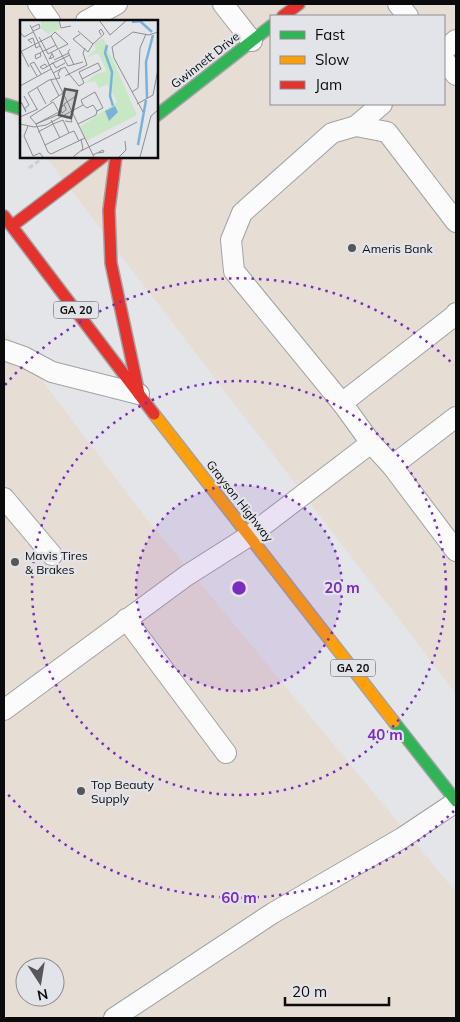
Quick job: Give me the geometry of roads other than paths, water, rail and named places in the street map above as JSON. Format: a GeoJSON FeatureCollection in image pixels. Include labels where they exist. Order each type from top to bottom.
{"type":"FeatureCollection","features":[{"type":"Feature","properties":{"kind":"main road"},"geometry":{"type":"LineString","coordinates":[[284,15],[299,4]]}},
{"type":"Feature","properties":{"kind":"main road","name":"Gwinnett Drive"},"geometry":{"type":"LineString","coordinates":[[158,114],[270,27]]}},
{"type":"Feature","properties":{"kind":"main road"},"geometry":{"type":"LineString","coordinates":[[165,96],[200,82]]}},
{"type":"Feature","properties":{"kind":"main road"},"geometry":{"type":"LineString","coordinates":[[4,104],[20,109]]}},
{"type":"Feature","properties":{"kind":"main road"},"geometry":{"type":"LineString","coordinates":[[7,225],[101,158]]}},
{"type":"Feature","properties":{"kind":"main road"},"geometry":{"type":"LineString","coordinates":[[116,158],[109,210],[111,263],[139,394]]}},
{"type":"Feature","properties":{"kind":"main road","name":"Grayson Highway"},"geometry":{"type":"LineString","coordinates":[[7,225],[456,801]]}},
{"type":"Feature","properties":{"kind":"lane"},"geometry":{"type":"LineString","coordinates":[[38,4],[49,20]]}},
{"type":"Feature","properties":{"kind":"lane"},"geometry":{"type":"LineString","coordinates":[[88,20],[117,4]]}},
{"type":"Feature","properties":{"kind":"lane"},"geometry":{"type":"LineString","coordinates":[[223,4],[252,41]]}},
{"type":"Feature","properties":{"kind":"lane"},"geometry":{"type":"LineString","coordinates":[[398,4],[407,15]]}},
{"type":"Feature","properties":{"kind":"lane"},"geometry":{"type":"LineString","coordinates":[[445,49],[456,40]]}},
{"type":"Feature","properties":{"kind":"lane"},"geometry":{"type":"LineString","coordinates":[[445,61],[456,75]]}},
{"type":"Feature","properties":{"kind":"lane"},"geometry":{"type":"LineString","coordinates":[[381,105],[356,126],[332,133],[242,213],[231,240],[234,271],[342,403],[371,443],[392,466],[456,551]]}},
{"type":"Feature","properties":{"kind":"lane"},"geometry":{"type":"LineString","coordinates":[[356,126],[387,132],[456,222]]}},
{"type":"Feature","properties":{"kind":"lane"},"geometry":{"type":"LineString","coordinates":[[342,403],[456,313]]}},
{"type":"Feature","properties":{"kind":"lane"},"geometry":{"type":"LineString","coordinates":[[4,350],[24,357],[52,372],[139,394]]}},
{"type":"Feature","properties":{"kind":"lane"},"geometry":{"type":"LineString","coordinates":[[392,466],[456,417]]}},
{"type":"Feature","properties":{"kind":"lane"},"geometry":{"type":"LineString","coordinates":[[4,710],[186,576],[249,536],[371,443]]}},
{"type":"Feature","properties":{"kind":"lane"},"geometry":{"type":"LineString","coordinates":[[4,498],[52,555]]}},
{"type":"Feature","properties":{"kind":"lane"},"geometry":{"type":"LineString","coordinates":[[126,619],[226,754]]}},
{"type":"Feature","properties":{"kind":"lane"},"geometry":{"type":"LineString","coordinates":[[114,1018],[273,913],[402,838],[456,801]]}},
{"type":"Feature","properties":{"kind":"place","name":"Ameris Bank"},"geometry":{"type":"Point","coordinates":[352,248]}},
{"type":"Feature","properties":{"kind":"place","name":"Mavis Tires & Brakes"},"geometry":{"type":"Point","coordinates":[15,562]}},
{"type":"Feature","properties":{"kind":"place","name":"Top Beauty Supply"},"geometry":{"type":"Point","coordinates":[81,791]}}]}
